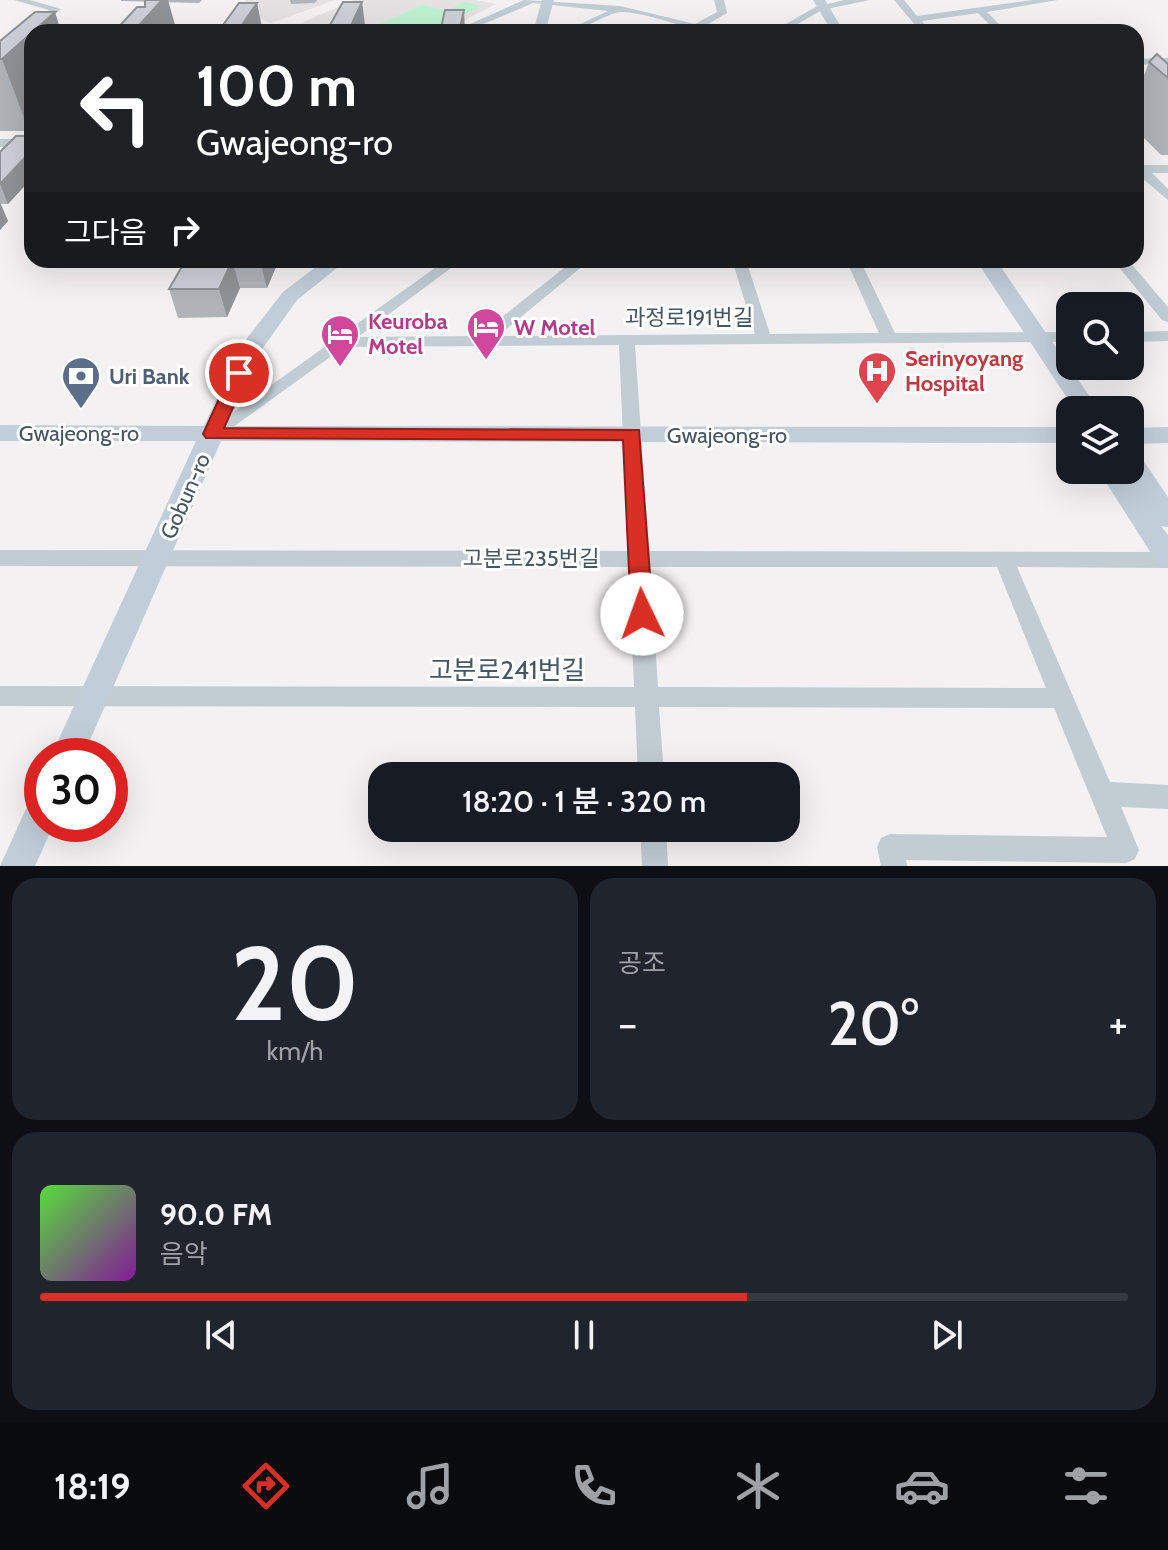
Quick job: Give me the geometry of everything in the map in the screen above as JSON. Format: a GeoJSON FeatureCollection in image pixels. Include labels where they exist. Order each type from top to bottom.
{"type":"FeatureCollection","features":[{"type":"Feature","properties":{"kind":"main road"},"geometry":{"type":"LineString","coordinates":[[541,24],[548,0]]}},
{"type":"Feature","properties":{"kind":"main road"},"geometry":{"type":"LineString","coordinates":[[820,4],[833,24]]}},
{"type":"Feature","properties":{"kind":"main road","name":"Gobun-ro"},"geometry":{"type":"LineString","coordinates":[[75,738],[249,351],[290,296],[327,268]]}},
{"type":"Feature","properties":{"kind":"main road"},"geometry":{"type":"LineString","coordinates":[[991,268],[1075,396]]}},
{"type":"Feature","properties":{"kind":"main road","name":"Gwajeong-ro"},"geometry":{"type":"LineString","coordinates":[[0,433],[1056,435]]}},
{"type":"Feature","properties":{"kind":"main road"},"geometry":{"type":"LineString","coordinates":[[1144,436],[1168,435]]}},
{"type":"Feature","properties":{"kind":"main road"},"geometry":{"type":"LineString","coordinates":[[1144,481],[1168,518]]}},
{"type":"Feature","properties":{"kind":"main road"},"geometry":{"type":"LineString","coordinates":[[1120,484],[1168,558]]}},
{"type":"Feature","properties":{"kind":"main road"},"geometry":{"type":"LineString","coordinates":[[17,866],[28,842]]}},
{"type":"Feature","properties":{"kind":"street"},"geometry":{"type":"LineString","coordinates":[[19,0],[56,9],[41,24]]}},
{"type":"Feature","properties":{"kind":"street"},"geometry":{"type":"LineString","coordinates":[[476,24],[532,0],[548,0],[620,9],[674,24]]}},
{"type":"Feature","properties":{"kind":"street"},"geometry":{"type":"LineString","coordinates":[[586,24],[620,9],[627,0]]}},
{"type":"Feature","properties":{"kind":"street"},"geometry":{"type":"LineString","coordinates":[[701,24],[722,13],[719,0]]}},
{"type":"Feature","properties":{"kind":"street"},"geometry":{"type":"LineString","coordinates":[[789,24],[820,4],[864,0]]}},
{"type":"Feature","properties":{"kind":"street"},"geometry":{"type":"LineString","coordinates":[[899,0],[919,24]]}},
{"type":"Feature","properties":{"kind":"street"},"geometry":{"type":"LineString","coordinates":[[915,19],[1053,0]]}},
{"type":"Feature","properties":{"kind":"street"},"geometry":{"type":"LineString","coordinates":[[980,10],[994,24]]}},
{"type":"Feature","properties":{"kind":"street"},"geometry":{"type":"LineString","coordinates":[[4,60],[24,40]]}},
{"type":"Feature","properties":{"kind":"street"},"geometry":{"type":"LineString","coordinates":[[1144,62],[1168,61]]}},
{"type":"Feature","properties":{"kind":"street"},"geometry":{"type":"LineString","coordinates":[[0,143],[24,143]]}},
{"type":"Feature","properties":{"kind":"street"},"geometry":{"type":"LineString","coordinates":[[1144,168],[1168,169]]}},
{"type":"Feature","properties":{"kind":"street"},"geometry":{"type":"LineString","coordinates":[[1144,174],[1168,196]]}},
{"type":"Feature","properties":{"kind":"street"},"geometry":{"type":"LineString","coordinates":[[212,434],[444,268]]}},
{"type":"Feature","properties":{"kind":"street"},"geometry":{"type":"LineString","coordinates":[[483,340],[573,268]]}},
{"type":"Feature","properties":{"kind":"street"},"geometry":{"type":"LineString","coordinates":[[742,268],[764,339]]}},
{"type":"Feature","properties":{"kind":"street"},"geometry":{"type":"LineString","coordinates":[[857,268],[890,339]]}},
{"type":"Feature","properties":{"kind":"street"},"geometry":{"type":"LineString","coordinates":[[1127,268],[1168,317]]}},
{"type":"Feature","properties":{"kind":"street"},"geometry":{"type":"LineString","coordinates":[[1144,337],[1168,336]]}},
{"type":"Feature","properties":{"kind":"street","name":"과정로191번길"},"geometry":{"type":"LineString","coordinates":[[341,342],[1056,337]]}},
{"type":"Feature","properties":{"kind":"street"},"geometry":{"type":"LineString","coordinates":[[627,339],[650,762]]}},
{"type":"Feature","properties":{"kind":"street","name":"고분로235번길"},"geometry":{"type":"LineString","coordinates":[[0,558],[1168,558]]}},
{"type":"Feature","properties":{"kind":"street"},"geometry":{"type":"LineString","coordinates":[[894,866],[890,847],[1126,850],[1003,558]]}},
{"type":"Feature","properties":{"kind":"street","name":"고분로241번길"},"geometry":{"type":"LineString","coordinates":[[0,696],[1064,698]]}},
{"type":"Feature","properties":{"kind":"street"},"geometry":{"type":"LineString","coordinates":[[1105,794],[1168,797]]}},
{"type":"Feature","properties":{"kind":"street"},"geometry":{"type":"LineString","coordinates":[[654,842],[655,866]]}},
{"type":"Feature","properties":{"kind":"shaded area"},"geometry":{"type":"Polygon","coordinates":[[[246,0],[335,0],[271,23],[235,10],[246,0]]]}},
{"type":"Feature","properties":{"kind":"shaded area"},"geometry":{"type":"Polygon","coordinates":[[[354,0],[475,0],[496,4],[457,24],[299,24],[354,0]]]}},
{"type":"Feature","properties":{"kind":"green space"},"geometry":{"type":"Polygon","coordinates":[[[464,2],[482,6],[447,24],[380,24],[422,5],[447,11],[464,2]]]}},
{"type":"Feature","properties":{"kind":"building"},"geometry":{"type":"Polygon","coordinates":[[[145,0],[162,0],[140,24],[121,24],[137,7],[145,7],[145,0]]]}},
{"type":"Feature","properties":{"kind":"building"},"geometry":{"type":"Polygon","coordinates":[[[343,2],[362,2],[352,24],[331,24],[343,2]]]}},
{"type":"Feature","properties":{"kind":"building"},"geometry":{"type":"Polygon","coordinates":[[[239,3],[257,3],[243,24],[224,24],[239,3]]]}},
{"type":"Feature","properties":{"kind":"building"},"geometry":{"type":"Polygon","coordinates":[[[445,10],[464,10],[461,24],[442,24],[445,10]]]}},
{"type":"Feature","properties":{"kind":"building"},"geometry":{"type":"Polygon","coordinates":[[[35,12],[55,12],[41,24],[24,24],[24,39],[2,59],[0,41],[35,12]]]}},
{"type":"Feature","properties":{"kind":"building"},"geometry":{"type":"Polygon","coordinates":[[[1157,54],[1168,64],[1168,78],[1149,62],[1157,54]]]}},
{"type":"Feature","properties":{"kind":"building"},"geometry":{"type":"Polygon","coordinates":[[[16,136],[24,136],[24,158],[0,184],[0,152],[16,136]]]}},
{"type":"Feature","properties":{"kind":"building"},"geometry":{"type":"Polygon","coordinates":[[[181,268],[229,268],[219,289],[169,289],[181,268]]]}},
{"type":"Feature","properties":{"kind":"place","name":"W Motel"},"geometry":{"type":"Point","coordinates":[486,361]}},
{"type":"Feature","properties":{"kind":"place","name":"Keuroba Motel"},"geometry":{"type":"Point","coordinates":[340,368]}},
{"type":"Feature","properties":{"kind":"place","name":"Serinyoyang Hospital"},"geometry":{"type":"Point","coordinates":[877,405]}},
{"type":"Feature","properties":{"kind":"place","name":"Uri Bank"},"geometry":{"type":"Point","coordinates":[81,410]}},
{"type":"Feature","properties":{"kind":"route"},"geometry":{"type":"LineString","coordinates":[[239,373],[212,434],[632,434],[642,614]]}}]}
